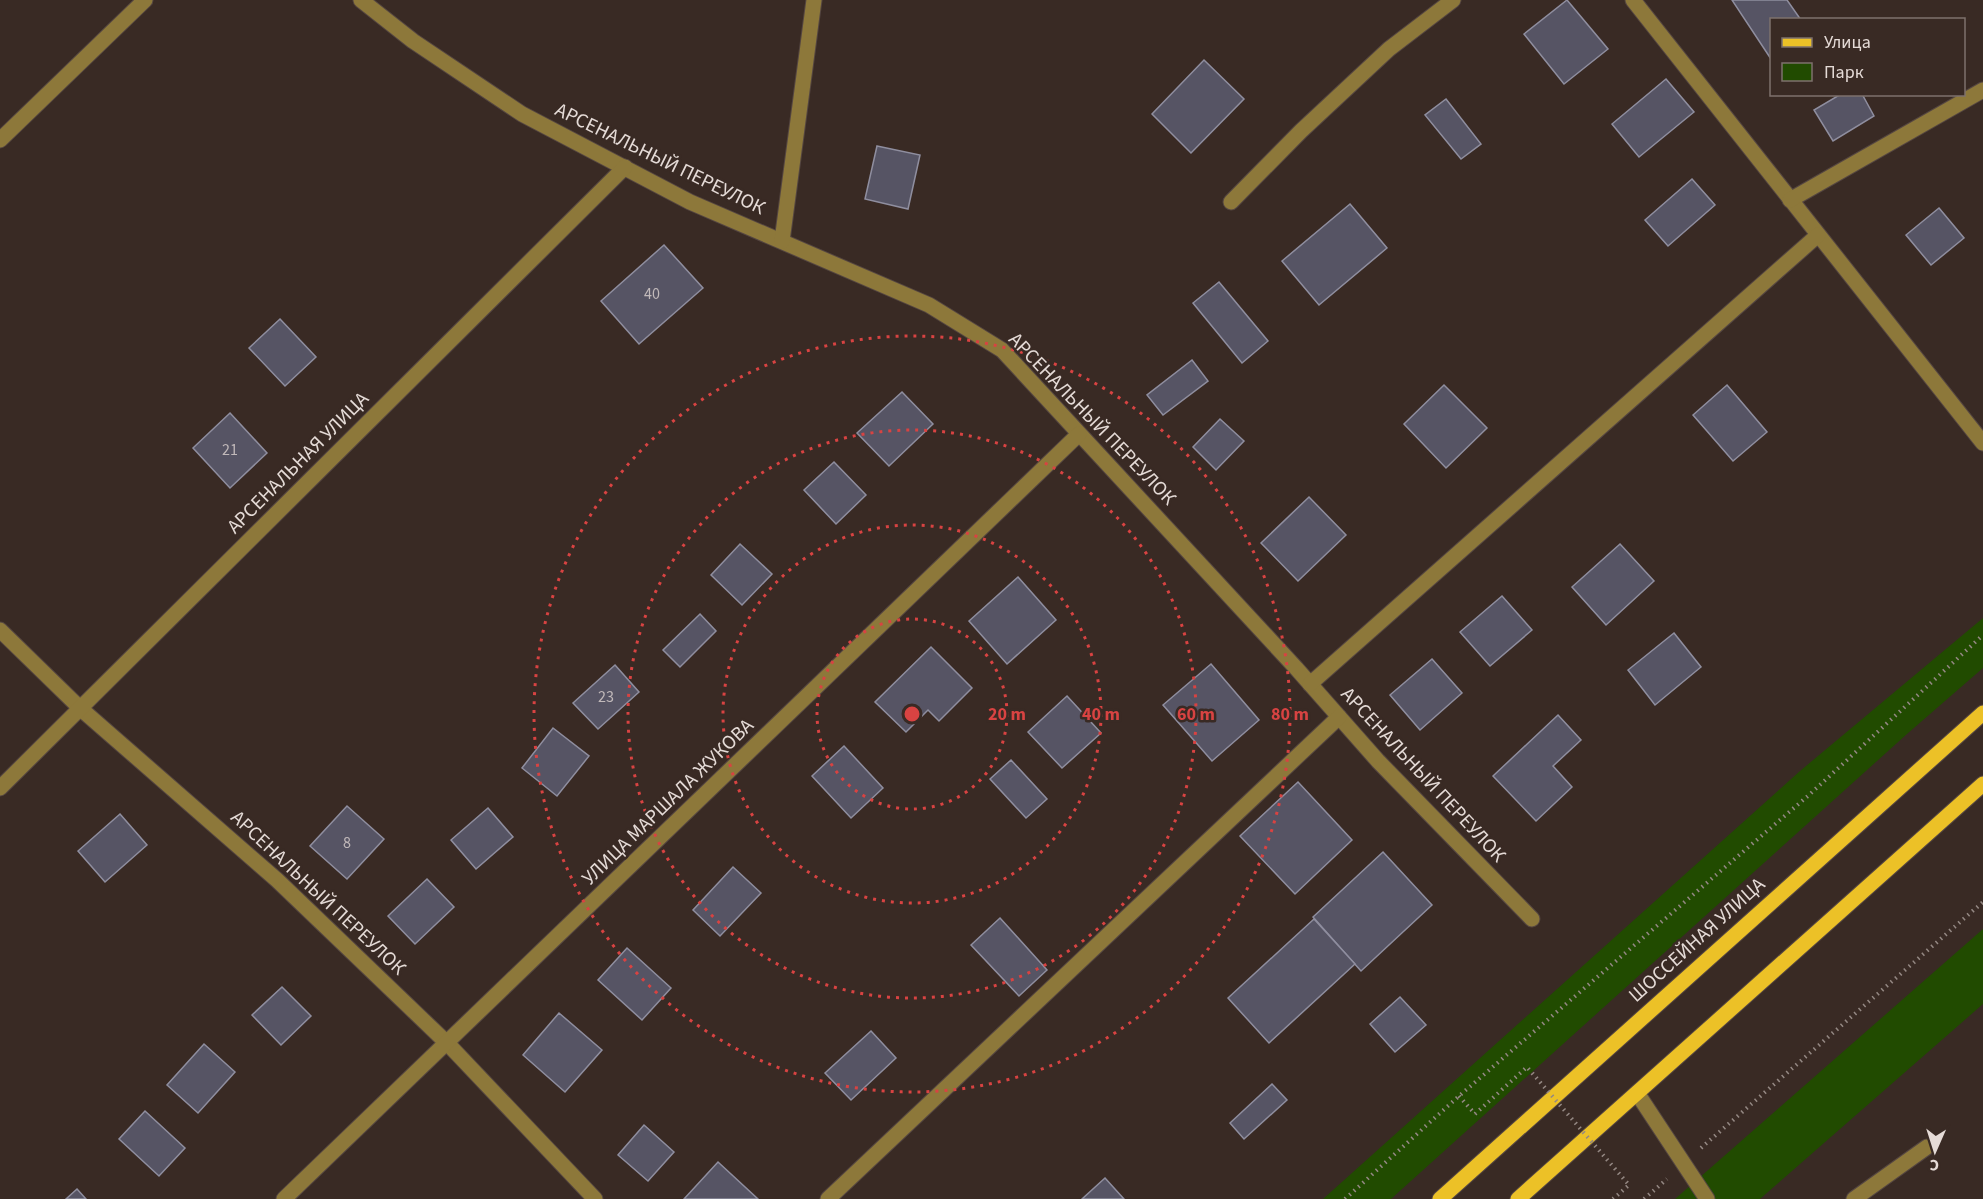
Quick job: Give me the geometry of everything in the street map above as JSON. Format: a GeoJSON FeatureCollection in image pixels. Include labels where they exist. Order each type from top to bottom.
{"type":"FeatureCollection","features":[{"type":"Feature","properties":{"kind":"main road","name":"ШОССЕЙНАЯ УЛИЦА"},"geometry":{"type":"LineString","coordinates":[[1440,1199],[1983,713]]}},
{"type":"Feature","properties":{"kind":"main road"},"geometry":{"type":"LineString","coordinates":[[1518,1199],[1983,784]]}},
{"type":"Feature","properties":{"kind":"street"},"geometry":{"type":"LineString","coordinates":[[0,140],[145,0]]}},
{"type":"Feature","properties":{"kind":"street","name":"АРСЕНАЛЬНЫЙ ПЕРЕУЛОК"},"geometry":{"type":"LineString","coordinates":[[361,0],[413,41],[522,114],[690,202],[929,306],[1002,350],[1310,684],[1378,761],[1532,920]]}},
{"type":"Feature","properties":{"kind":"street"},"geometry":{"type":"LineString","coordinates":[[782,241],[814,0]]}},
{"type":"Feature","properties":{"kind":"street"},"geometry":{"type":"LineString","coordinates":[[1231,202],[1301,131],[1389,49],[1453,0]]}},
{"type":"Feature","properties":{"kind":"street"},"geometry":{"type":"LineString","coordinates":[[1633,0],[1983,443]]}},
{"type":"Feature","properties":{"kind":"street"},"geometry":{"type":"LineString","coordinates":[[1790,200],[1983,90]]}},
{"type":"Feature","properties":{"kind":"street","name":"АРСЕНАЛЬНАЯ УЛИЦА"},"geometry":{"type":"LineString","coordinates":[[0,788],[625,167]]}},
{"type":"Feature","properties":{"kind":"street"},"geometry":{"type":"LineString","coordinates":[[1310,684],[1818,235]]}},
{"type":"Feature","properties":{"kind":"street","name":"УЛИЦА МАРШАЛА ЖУКОВА"},"geometry":{"type":"LineString","coordinates":[[284,1199],[448,1044],[1080,434]]}},
{"type":"Feature","properties":{"kind":"street","name":"АРСЕНАЛЬНЫЙ ПЕРЕУЛОК"},"geometry":{"type":"LineString","coordinates":[[0,630],[81,709],[277,879],[448,1044],[595,1199]]}},
{"type":"Feature","properties":{"kind":"street"},"geometry":{"type":"LineString","coordinates":[[1968,725],[1983,707]]}},
{"type":"Feature","properties":{"kind":"street"},"geometry":{"type":"LineString","coordinates":[[828,1199],[1339,717]]}},
{"type":"Feature","properties":{"kind":"street"},"geometry":{"type":"LineString","coordinates":[[1637,1093],[1685,1162],[1707,1199]]}},
{"type":"Feature","properties":{"kind":"street"},"geometry":{"type":"LineString","coordinates":[[1854,1199],[1927,1147]]}},
{"type":"Feature","properties":{"kind":"path"},"geometry":{"type":"LineString","coordinates":[[1345,1199],[1459,1096],[1809,795],[1983,635]]}},
{"type":"Feature","properties":{"kind":"path"},"geometry":{"type":"LineString","coordinates":[[1644,1199],[1983,902]]}},
{"type":"Feature","properties":{"kind":"path"},"geometry":{"type":"LineString","coordinates":[[1459,1096],[1475,1114],[1527,1067],[1629,1185],[1613,1199]]}},
{"type":"Feature","properties":{"kind":"green space"},"geometry":{"type":"Polygon","coordinates":[[[1983,618],[1983,668],[1391,1199],[1323,1199],[1800,771],[1983,618]]]}},
{"type":"Feature","properties":{"kind":"green space"},"geometry":{"type":"Polygon","coordinates":[[[1983,929],[1983,1004],[1760,1199],[1675,1199],[1983,929]]]}},
{"type":"Feature","properties":{"kind":"building"},"geometry":{"type":"Polygon","coordinates":[[[1567,0],[1608,49],[1564,84],[1524,34],[1567,0]]]}},
{"type":"Feature","properties":{"kind":"building"},"geometry":{"type":"Polygon","coordinates":[[[1732,0],[1787,0],[1800,18],[1770,18],[1770,57],[1732,0]]]}},
{"type":"Feature","properties":{"kind":"building"},"geometry":{"type":"Polygon","coordinates":[[[1204,60],[1244,99],[1191,153],[1152,114],[1204,60]]]}},
{"type":"Feature","properties":{"kind":"building"},"geometry":{"type":"Polygon","coordinates":[[[1666,79],[1694,112],[1639,157],[1612,124],[1666,79]]]}},
{"type":"Feature","properties":{"kind":"building"},"geometry":{"type":"Polygon","coordinates":[[[1838,96],[1863,96],[1874,116],[1833,141],[1814,110],[1838,96]]]}},
{"type":"Feature","properties":{"kind":"building"},"geometry":{"type":"Polygon","coordinates":[[[1446,99],[1481,144],[1461,159],[1425,115],[1446,99]]]}},
{"type":"Feature","properties":{"kind":"building"},"geometry":{"type":"Polygon","coordinates":[[[877,146],[920,155],[908,209],[865,199],[877,146]]]}},
{"type":"Feature","properties":{"kind":"building"},"geometry":{"type":"Polygon","coordinates":[[[1692,179],[1715,205],[1668,246],[1645,220],[1692,179]]]}},
{"type":"Feature","properties":{"kind":"building"},"geometry":{"type":"Polygon","coordinates":[[[1350,204],[1387,248],[1319,305],[1282,261],[1350,204]]]}},
{"type":"Feature","properties":{"kind":"building"},"geometry":{"type":"Polygon","coordinates":[[[1939,208],[1964,238],[1931,265],[1906,235],[1939,208]]]}},
{"type":"Feature","properties":{"kind":"building"},"geometry":{"type":"Polygon","coordinates":[[[664,245],[703,288],[639,344],[601,301],[664,245]]]}},
{"type":"Feature","properties":{"kind":"building"},"geometry":{"type":"Polygon","coordinates":[[[1219,282],[1268,341],[1242,363],[1193,303],[1219,282]]]}},
{"type":"Feature","properties":{"kind":"building"},"geometry":{"type":"Polygon","coordinates":[[[280,319],[316,357],[285,386],[249,348],[280,319]]]}},
{"type":"Feature","properties":{"kind":"building"},"geometry":{"type":"Polygon","coordinates":[[[1192,360],[1208,381],[1163,415],[1147,395],[1192,360]]]}},
{"type":"Feature","properties":{"kind":"building"},"geometry":{"type":"Polygon","coordinates":[[[1444,385],[1487,428],[1446,468],[1404,424],[1444,385]]]}},
{"type":"Feature","properties":{"kind":"building"},"geometry":{"type":"Polygon","coordinates":[[[1727,385],[1767,432],[1733,461],[1693,415],[1727,385]]]}},
{"type":"Feature","properties":{"kind":"building"},"geometry":{"type":"Polygon","coordinates":[[[902,392],[933,424],[889,466],[857,433],[902,392]]]}},
{"type":"Feature","properties":{"kind":"building"},"geometry":{"type":"Polygon","coordinates":[[[230,413],[267,453],[230,488],[193,448],[230,413]]]}},
{"type":"Feature","properties":{"kind":"building"},"geometry":{"type":"Polygon","coordinates":[[[1220,419],[1244,441],[1216,470],[1193,447],[1220,419]]]}},
{"type":"Feature","properties":{"kind":"building"},"geometry":{"type":"Polygon","coordinates":[[[834,462],[866,495],[836,524],[804,490],[834,462]]]}},
{"type":"Feature","properties":{"kind":"building"},"geometry":{"type":"Polygon","coordinates":[[[1309,497],[1346,535],[1298,581],[1261,543],[1309,497]]]}},
{"type":"Feature","properties":{"kind":"building"},"geometry":{"type":"Polygon","coordinates":[[[740,544],[772,574],[742,605],[711,575],[740,544]]]}},
{"type":"Feature","properties":{"kind":"building"},"geometry":{"type":"Polygon","coordinates":[[[1620,544],[1654,581],[1606,625],[1572,587],[1620,544]]]}},
{"type":"Feature","properties":{"kind":"building"},"geometry":{"type":"Polygon","coordinates":[[[1018,577],[1056,620],[1007,664],[969,621],[1018,577]]]}},
{"type":"Feature","properties":{"kind":"building"},"geometry":{"type":"Polygon","coordinates":[[[1502,596],[1532,630],[1490,666],[1460,632],[1502,596]]]}},
{"type":"Feature","properties":{"kind":"building"},"geometry":{"type":"Polygon","coordinates":[[[700,614],[716,631],[680,667],[663,650],[700,614]]]}},
{"type":"Feature","properties":{"kind":"building"},"geometry":{"type":"Polygon","coordinates":[[[1674,633],[1701,667],[1655,705],[1628,670],[1674,633]]]}},
{"type":"Feature","properties":{"kind":"building"},"geometry":{"type":"Polygon","coordinates":[[[931,647],[972,688],[939,721],[928,710],[906,732],[875,702],[931,647]]]}},
{"type":"Feature","properties":{"kind":"building"},"geometry":{"type":"Polygon","coordinates":[[[1432,659],[1462,693],[1420,730],[1390,695],[1432,659]]]}},
{"type":"Feature","properties":{"kind":"building"},"geometry":{"type":"Polygon","coordinates":[[[1211,664],[1259,720],[1212,761],[1163,705],[1211,664]]]}},
{"type":"Feature","properties":{"kind":"building"},"geometry":{"type":"Polygon","coordinates":[[[615,665],[639,692],[598,729],[573,703],[615,665]]]}},
{"type":"Feature","properties":{"kind":"building"},"geometry":{"type":"Polygon","coordinates":[[[1067,696],[1101,733],[1062,768],[1028,732],[1067,696]]]}},
{"type":"Feature","properties":{"kind":"building"},"geometry":{"type":"Polygon","coordinates":[[[1558,715],[1581,740],[1553,766],[1572,787],[1536,821],[1493,776],[1558,715]]]}},
{"type":"Feature","properties":{"kind":"building"},"geometry":{"type":"Polygon","coordinates":[[[553,728],[589,756],[557,796],[522,768],[553,728]]]}},
{"type":"Feature","properties":{"kind":"building"},"geometry":{"type":"Polygon","coordinates":[[[844,746],[883,788],[851,818],[812,776],[844,746]]]}},
{"type":"Feature","properties":{"kind":"building"},"geometry":{"type":"Polygon","coordinates":[[[1011,760],[1047,799],[1026,818],[990,779],[1011,760]]]}},
{"type":"Feature","properties":{"kind":"building"},"geometry":{"type":"Polygon","coordinates":[[[1298,782],[1352,840],[1295,894],[1240,836],[1298,782]]]}},
{"type":"Feature","properties":{"kind":"building"},"geometry":{"type":"Polygon","coordinates":[[[347,806],[384,839],[347,879],[310,846],[347,806]]]}},
{"type":"Feature","properties":{"kind":"building"},"geometry":{"type":"Polygon","coordinates":[[[488,808],[513,837],[476,869],[451,840],[488,808]]]}},
{"type":"Feature","properties":{"kind":"building"},"geometry":{"type":"Polygon","coordinates":[[[120,814],[147,845],[105,882],[78,851],[120,814]]]}},
{"type":"Feature","properties":{"kind":"building"},"geometry":{"type":"Polygon","coordinates":[[[1383,852],[1432,905],[1361,971],[1313,917],[1383,852]]]}},
{"type":"Feature","properties":{"kind":"building"},"geometry":{"type":"Polygon","coordinates":[[[733,867],[761,893],[720,936],[693,910],[733,867]]]}},
{"type":"Feature","properties":{"kind":"building"},"geometry":{"type":"Polygon","coordinates":[[[427,879],[454,907],[415,944],[388,916],[427,879]]]}},
{"type":"Feature","properties":{"kind":"building"},"geometry":{"type":"Polygon","coordinates":[[[1000,918],[1047,970],[1019,996],[971,945],[1000,918]]]}},
{"type":"Feature","properties":{"kind":"building"},"geometry":{"type":"Polygon","coordinates":[[[1314,919],[1355,964],[1269,1043],[1228,998],[1314,919]]]}},
{"type":"Feature","properties":{"kind":"building"},"geometry":{"type":"Polygon","coordinates":[[[627,948],[671,988],[642,1020],[598,980],[627,948]]]}},
{"type":"Feature","properties":{"kind":"building"},"geometry":{"type":"Polygon","coordinates":[[[282,987],[311,1016],[281,1045],[252,1015],[282,987]]]}},
{"type":"Feature","properties":{"kind":"building"},"geometry":{"type":"Polygon","coordinates":[[[1400,997],[1426,1025],[1395,1052],[1370,1024],[1400,997]]]}},
{"type":"Feature","properties":{"kind":"building"},"geometry":{"type":"Polygon","coordinates":[[[559,1013],[602,1050],[565,1092],[523,1055],[559,1013]]]}},
{"type":"Feature","properties":{"kind":"building"},"geometry":{"type":"Polygon","coordinates":[[[871,1031],[896,1058],[851,1100],[825,1073],[871,1031]]]}},
{"type":"Feature","properties":{"kind":"building"},"geometry":{"type":"Polygon","coordinates":[[[204,1044],[235,1072],[198,1113],[167,1085],[204,1044]]]}},
{"type":"Feature","properties":{"kind":"building"},"geometry":{"type":"Polygon","coordinates":[[[1272,1084],[1287,1100],[1244,1139],[1230,1123],[1272,1084]]]}},
{"type":"Feature","properties":{"kind":"building"},"geometry":{"type":"Polygon","coordinates":[[[145,1111],[185,1148],[159,1176],[119,1139],[145,1111]]]}},
{"type":"Feature","properties":{"kind":"building"},"geometry":{"type":"Polygon","coordinates":[[[644,1125],[674,1152],[648,1181],[618,1155],[644,1125]]]}},
{"type":"Feature","properties":{"kind":"building"},"geometry":{"type":"Polygon","coordinates":[[[718,1162],[758,1199],[684,1199],[718,1162]]]}},
{"type":"Feature","properties":{"kind":"building"},"geometry":{"type":"Polygon","coordinates":[[[1105,1178],[1124,1199],[1082,1199],[1105,1178]]]}},
{"type":"Feature","properties":{"kind":"building"},"geometry":{"type":"Polygon","coordinates":[[[77,1189],[86,1199],[66,1199],[77,1189]]]}}]}
